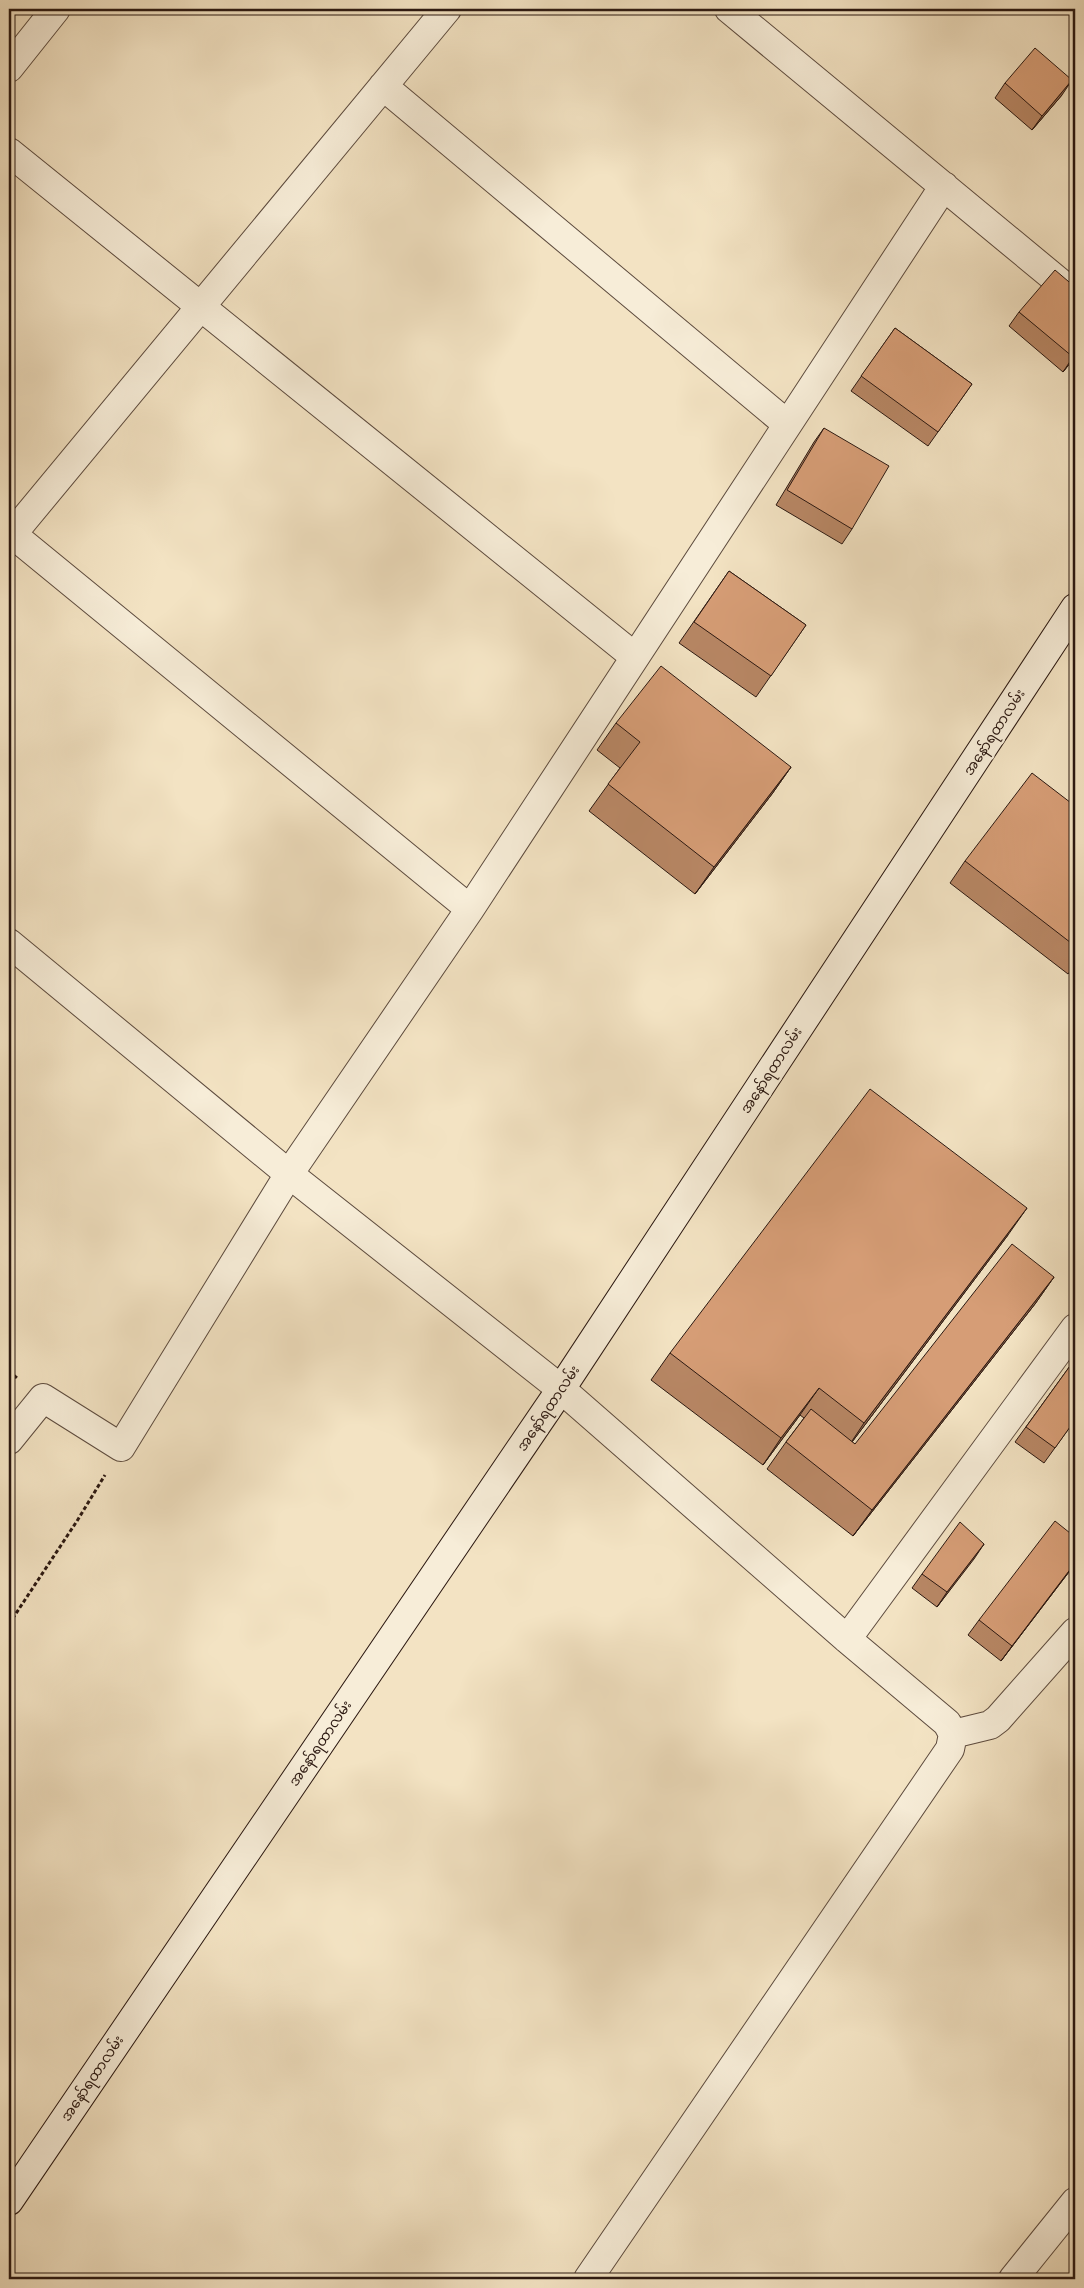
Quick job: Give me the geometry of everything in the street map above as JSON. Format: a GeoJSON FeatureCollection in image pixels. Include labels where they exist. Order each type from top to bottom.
{"type":"FeatureCollection","features":[{"type":"Feature","properties":{"kind":"street"},"geometry":{"type":"LineString","coordinates":[[9,68],[56,9]]}},
{"type":"Feature","properties":{"kind":"street"},"geometry":{"type":"LineString","coordinates":[[447,9],[10,536],[470,909]]}},
{"type":"Feature","properties":{"kind":"street"},"geometry":{"type":"LineString","coordinates":[[730,9],[1075,295]]}},
{"type":"Feature","properties":{"kind":"street"},"geometry":{"type":"LineString","coordinates":[[383,86],[788,424]]}},
{"type":"Feature","properties":{"kind":"street"},"geometry":{"type":"LineString","coordinates":[[9,152],[635,657]]}},
{"type":"Feature","properties":{"kind":"street"},"geometry":{"type":"LineString","coordinates":[[9,1440],[43,1398],[121,1447],[289,1174],[470,909],[944,186]]}},
{"type":"Feature","properties":{"kind":"street","name":"အနော်ရထာလမ်း"},"geometry":{"type":"LineString","coordinates":[[9,2201],[561,1389],[1075,608]]}},
{"type":"Feature","properties":{"kind":"street"},"geometry":{"type":"LineString","coordinates":[[9,943],[289,1174],[561,1389],[847,1639],[947,1723],[953,1734],[950,1749],[588,2279]]}},
{"type":"Feature","properties":{"kind":"street"},"geometry":{"type":"LineString","coordinates":[[847,1639],[1075,1328]]}},
{"type":"Feature","properties":{"kind":"street"},"geometry":{"type":"LineString","coordinates":[[953,1734],[990,1725],[998,1719],[1075,1632]]}},
{"type":"Feature","properties":{"kind":"street"},"geometry":{"type":"LineString","coordinates":[[1013,2279],[1075,2202]]}},
{"type":"Feature","properties":{"kind":"path"},"geometry":{"type":"LineString","coordinates":[[9,1624],[77,1521],[121,1447]]}},
{"type":"Feature","properties":{"kind":"building"},"geometry":{"type":"Polygon","coordinates":[[[1035,48],[1072,80],[1042,116],[1005,83],[1035,48]]]}},
{"type":"Feature","properties":{"kind":"building"},"geometry":{"type":"Polygon","coordinates":[[[1055,270],[1075,287],[1075,355],[1073,357],[1019,312],[1055,270]]]}},
{"type":"Feature","properties":{"kind":"building"},"geometry":{"type":"Polygon","coordinates":[[[895,328],[972,384],[938,432],[861,376],[895,328]]]}},
{"type":"Feature","properties":{"kind":"building"},"geometry":{"type":"Polygon","coordinates":[[[824,428],[889,466],[852,529],[787,490],[824,428]]]}},
{"type":"Feature","properties":{"kind":"building"},"geometry":{"type":"Polygon","coordinates":[[[729,571],[806,625],[771,676],[694,622],[729,571]]]}},
{"type":"Feature","properties":{"kind":"building"},"geometry":{"type":"Polygon","coordinates":[[[661,666],[791,767],[714,867],[608,784],[640,742],[616,723],[661,666]]]}},
{"type":"Feature","properties":{"kind":"building"},"geometry":{"type":"Polygon","coordinates":[[[1032,773],[1075,806],[1075,946],[965,861],[1032,773]]]}},
{"type":"Feature","properties":{"kind":"building"},"geometry":{"type":"Polygon","coordinates":[[[870,1089],[1027,1208],[864,1423],[819,1388],[781,1438],[670,1353],[870,1089]]]}},
{"type":"Feature","properties":{"kind":"building"},"geometry":{"type":"Polygon","coordinates":[[[1012,1244],[1054,1277],[872,1510],[786,1442],[811,1409],[855,1444],[1012,1244]]]}},
{"type":"Feature","properties":{"kind":"building"},"geometry":{"type":"Polygon","coordinates":[[[1075,1359],[1075,1420],[1055,1448],[1026,1427],[1075,1359]]]}},
{"type":"Feature","properties":{"kind":"building"},"geometry":{"type":"Polygon","coordinates":[[[1055,1521],[1075,1537],[1075,1563],[1012,1646],[979,1620],[1055,1521]]]}},
{"type":"Feature","properties":{"kind":"building"},"geometry":{"type":"Polygon","coordinates":[[[960,1522],[984,1544],[947,1592],[922,1574],[960,1522]]]}}]}
